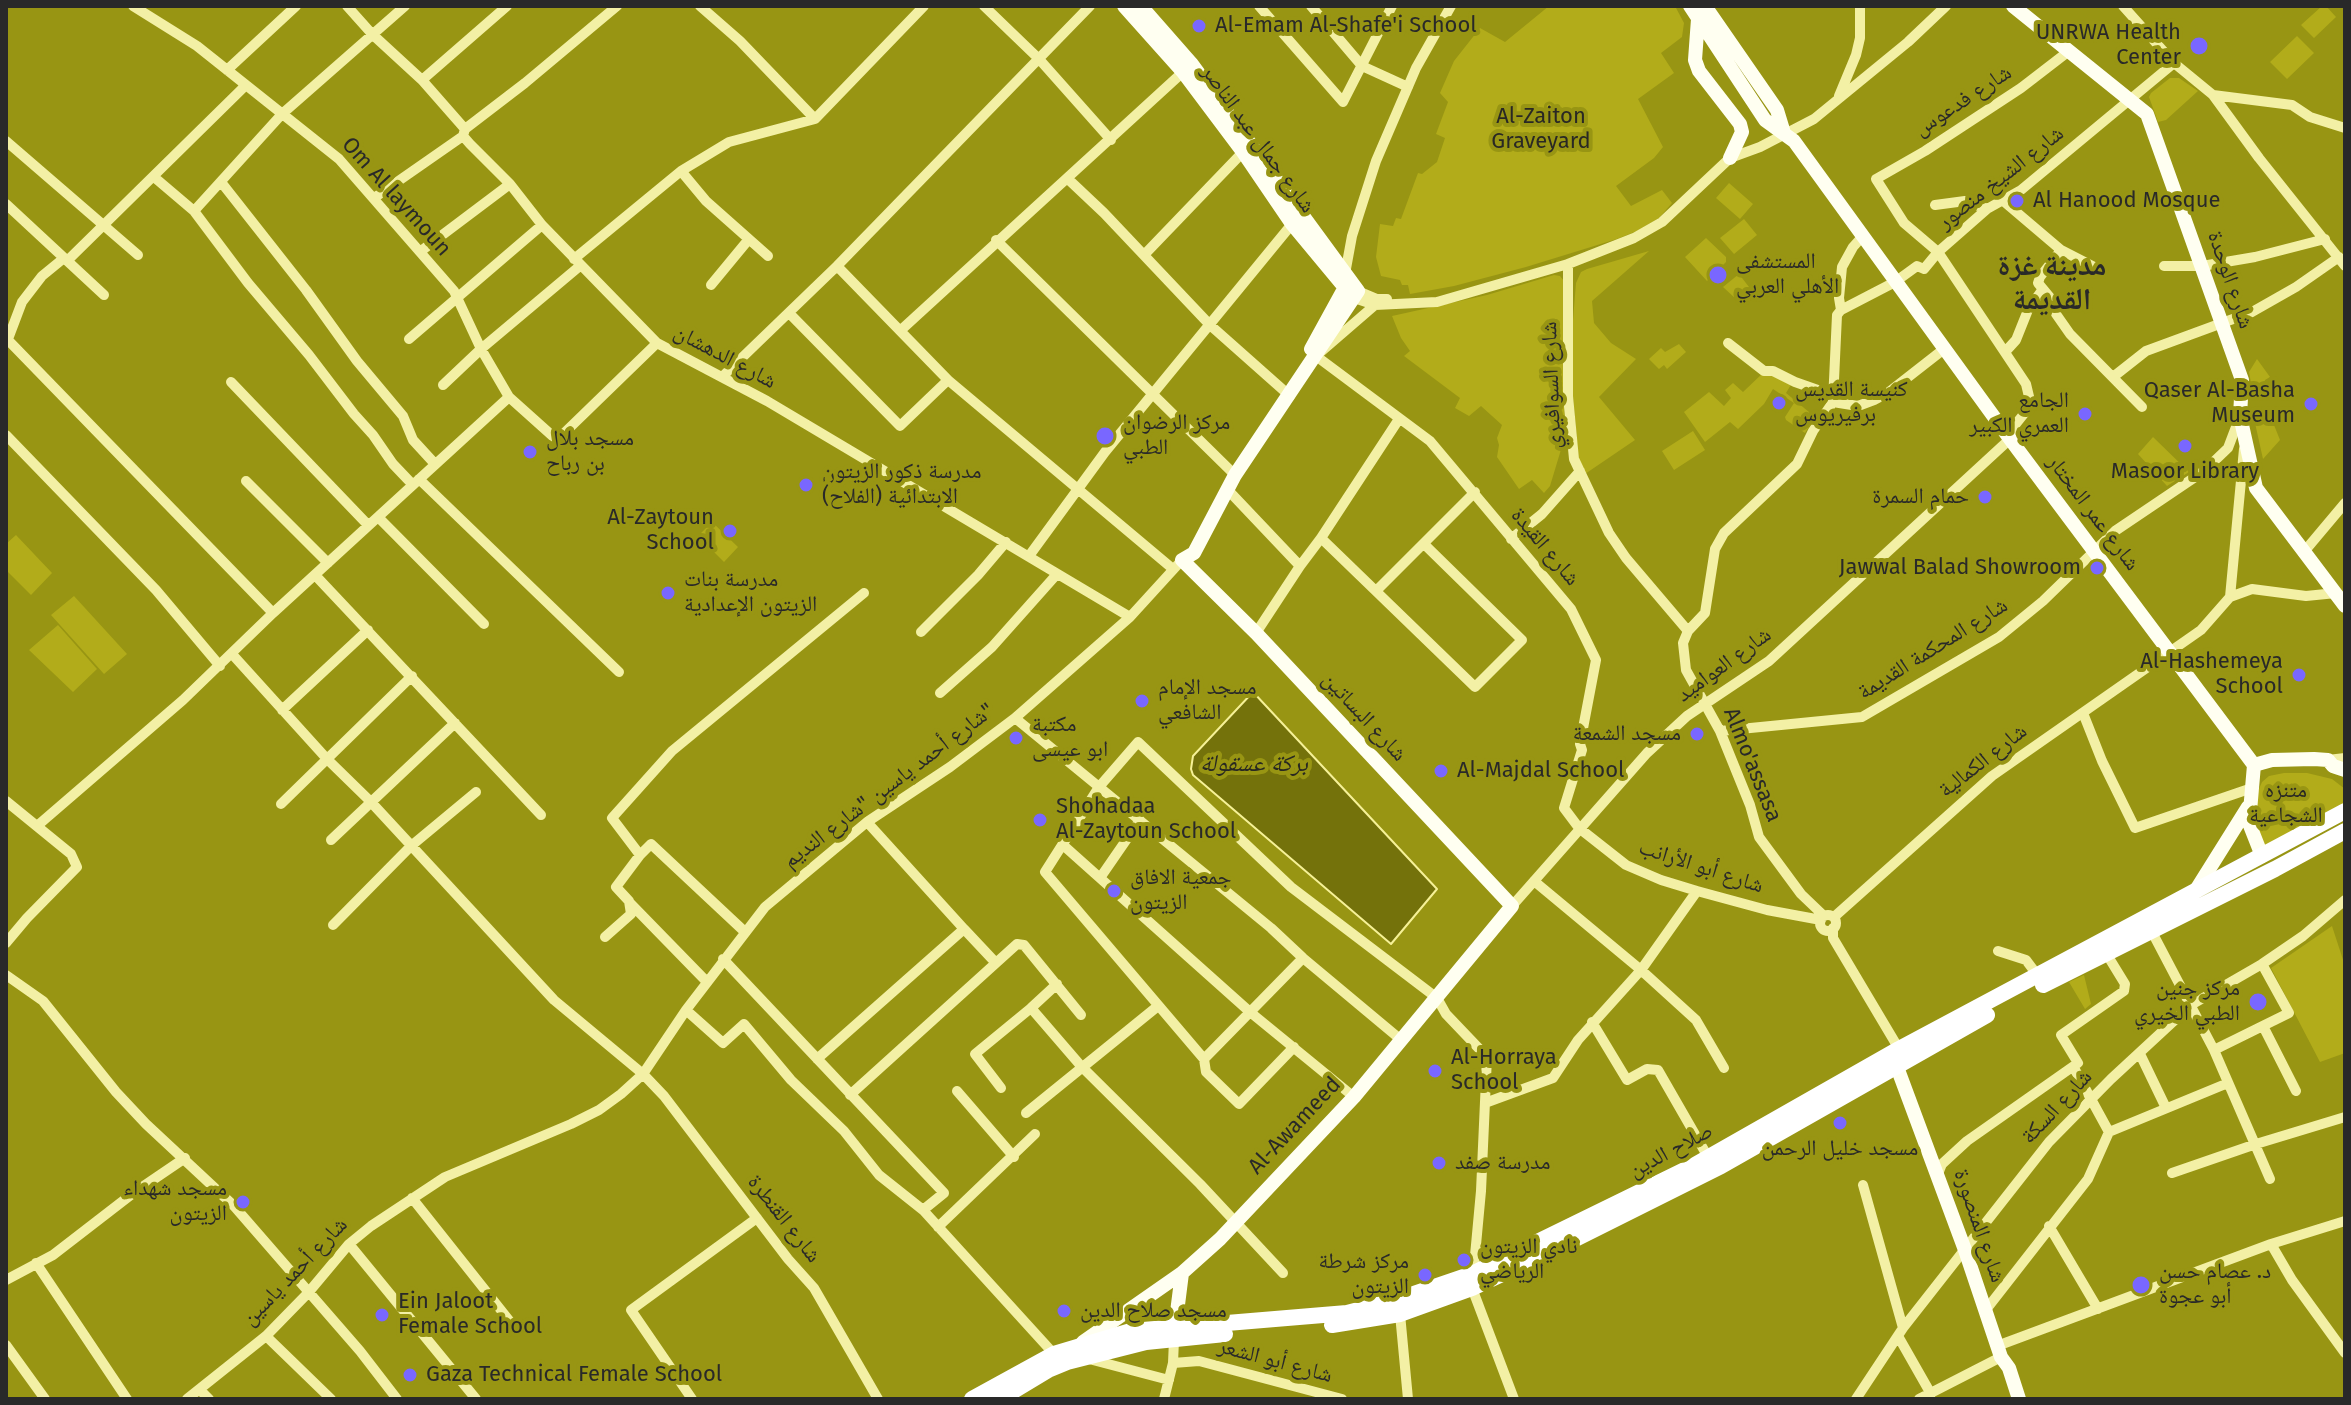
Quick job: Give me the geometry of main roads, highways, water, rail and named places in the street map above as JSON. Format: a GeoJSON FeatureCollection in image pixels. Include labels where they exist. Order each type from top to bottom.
{"type":"FeatureCollection","features":[{"type":"Feature","properties":{"kind":"highway","name":"صلاح الدين"},"geometry":{"type":"LineString","coordinates":[[1174,1333],[1349,1323],[1400,1314],[1721,1166],[2038,976],[2345,811]]}},
{"type":"Feature","properties":{"kind":"highway","name":"صلاح الدين"},"geometry":{"type":"LineString","coordinates":[[972,1399],[1054,1354],[1146,1342],[1174,1333],[1347,1313],[1472,1281],[2345,831]]}},
{"type":"Feature","properties":{"kind":"highway","name":"صلاح الدين"},"geometry":{"type":"LineString","coordinates":[[1000,1399],[1082,1351]]}},
{"type":"Feature","properties":{"kind":"main road","name":"شارع جمال عبد الناصر"},"geometry":{"type":"LineString","coordinates":[[1124,6],[1183,72],[1292,224],[1351,288]]}},
{"type":"Feature","properties":{"kind":"main road","name":"شارع جمال عبد الناصر"},"geometry":{"type":"LineString","coordinates":[[1141,6],[1191,63],[1351,288]]}},
{"type":"Feature","properties":{"kind":"main road","name":"شارع الوحدة"},"geometry":{"type":"LineString","coordinates":[[2013,6],[2147,114],[2242,380],[2240,416],[2256,488],[2340,600]]}},
{"type":"Feature","properties":{"kind":"main road"},"geometry":{"type":"LineString","coordinates":[[1698,10],[1695,60],[1699,71],[1740,124],[1742,132],[1730,158]]}},
{"type":"Feature","properties":{"kind":"main road","name":"شارع عمر المختار"},"geometry":{"type":"LineString","coordinates":[[1698,10],[1777,110],[1784,133],[1794,141],[2010,439],[2254,765]]}},
{"type":"Feature","properties":{"kind":"main road"},"geometry":{"type":"LineString","coordinates":[[1288,393],[1316,356],[1351,288]]}},
{"type":"Feature","properties":{"kind":"main road"},"geometry":{"type":"LineString","coordinates":[[1288,393],[1351,288]]}},
{"type":"Feature","properties":{"kind":"main road","name":"شارع البساتين"},"geometry":{"type":"LineString","coordinates":[[1288,393],[1231,479],[1194,553],[1178,564],[1256,633],[1512,906]]}},
{"type":"Feature","properties":{"kind":"main road"},"geometry":{"type":"LineString","coordinates":[[2262,856],[2250,830],[2248,807],[2254,765],[2272,760],[2328,760],[2333,766],[2345,770]]}},
{"type":"Feature","properties":{"kind":"main road"},"geometry":{"type":"LineString","coordinates":[[2196,890],[2248,807]]}},
{"type":"Feature","properties":{"kind":"main road","name":"Al-Awameed"},"geometry":{"type":"LineString","coordinates":[[1082,1351],[1209,1250],[1354,1097],[1512,906]]}},
{"type":"Feature","properties":{"kind":"main road","name":"شارع المنصورة"},"geometry":{"type":"LineString","coordinates":[[1900,1059],[2019,1399]]}},
{"type":"Feature","properties":{"kind":"main road"},"geometry":{"type":"LineString","coordinates":[[1174,1333],[1182,1273]]}},
{"type":"Feature","properties":{"kind":"water","name":"بركة عسقولة"},"geometry":{"type":"Polygon","coordinates":[[[1253,692],[1437,889],[1391,944],[1193,775],[1193,756],[1253,692]]]}},
{"type":"Feature","properties":{"kind":"place","name":"Al-Emam Al-Shafe'i School"},"geometry":{"type":"Point","coordinates":[1199,26]}},
{"type":"Feature","properties":{"kind":"place","name":"UNRWA Health Center"},"geometry":{"type":"Point","coordinates":[2199,46]}},
{"type":"Feature","properties":{"kind":"place","name":"Al Hanood Mosque"},"geometry":{"type":"Point","coordinates":[2017,201]}},
{"type":"Feature","properties":{"kind":"place","name":"المستشفى الأهلي العربي"},"geometry":{"type":"Point","coordinates":[1718,275]}},
{"type":"Feature","properties":{"kind":"place","name":"كنيسة القديس برفيريوس"},"geometry":{"type":"Point","coordinates":[1779,403]}},
{"type":"Feature","properties":{"kind":"place","name":"Qaser Al-Basha Museum"},"geometry":{"type":"Point","coordinates":[2311,404]}},
{"type":"Feature","properties":{"kind":"place","name":"الجامع العمري الكبير"},"geometry":{"type":"Point","coordinates":[2085,414]}},
{"type":"Feature","properties":{"kind":"place","name":"مركز الرضوان الطبي"},"geometry":{"type":"Point","coordinates":[1105,436]}},
{"type":"Feature","properties":{"kind":"place","name":"Masoor Library"},"geometry":{"type":"Point","coordinates":[2185,446]}},
{"type":"Feature","properties":{"kind":"place","name":"مسجد بلال بن رباح"},"geometry":{"type":"Point","coordinates":[530,452]}},
{"type":"Feature","properties":{"kind":"place","name":"مدرسة ذكور الزيتون الابتدائية (الفلاح)"},"geometry":{"type":"Point","coordinates":[806,485]}},
{"type":"Feature","properties":{"kind":"place","name":"حمام السمرة"},"geometry":{"type":"Point","coordinates":[1985,497]}},
{"type":"Feature","properties":{"kind":"place","name":"Al-Zaytoun School"},"geometry":{"type":"Point","coordinates":[730,531]}},
{"type":"Feature","properties":{"kind":"place","name":"Jawwal Balad Showroom"},"geometry":{"type":"Point","coordinates":[2097,568]}},
{"type":"Feature","properties":{"kind":"place","name":"مدرسة بنات الزيتون الإعدادية"},"geometry":{"type":"Point","coordinates":[668,593]}},
{"type":"Feature","properties":{"kind":"place","name":"Al-Hashemeya School"},"geometry":{"type":"Point","coordinates":[2299,675]}},
{"type":"Feature","properties":{"kind":"place","name":"مسجد الإمام الشافعي"},"geometry":{"type":"Point","coordinates":[1142,701]}},
{"type":"Feature","properties":{"kind":"place","name":"مسجد الشمعة"},"geometry":{"type":"Point","coordinates":[1697,734]}},
{"type":"Feature","properties":{"kind":"place","name":"مكتبة ابو عيسى"},"geometry":{"type":"Point","coordinates":[1016,738]}},
{"type":"Feature","properties":{"kind":"place","name":"Al-Majdal School"},"geometry":{"type":"Point","coordinates":[1441,771]}},
{"type":"Feature","properties":{"kind":"place","name":"Shohadaa Al-Zaytoun School"},"geometry":{"type":"Point","coordinates":[1040,820]}},
{"type":"Feature","properties":{"kind":"place","name":"جمعية الافاق الزيتون"},"geometry":{"type":"Point","coordinates":[1114,891]}},
{"type":"Feature","properties":{"kind":"place","name":"مركز جنين الطبي الخيري"},"geometry":{"type":"Point","coordinates":[2258,1002]}},
{"type":"Feature","properties":{"kind":"place","name":"Al-Horraya School"},"geometry":{"type":"Point","coordinates":[1435,1071]}},
{"type":"Feature","properties":{"kind":"place","name":"مسجد خليل الرحمن"},"geometry":{"type":"Point","coordinates":[1840,1123]}},
{"type":"Feature","properties":{"kind":"place","name":"مدرسة صفد"},"geometry":{"type":"Point","coordinates":[1439,1163]}},
{"type":"Feature","properties":{"kind":"place","name":"مسجد شهداء الزيتون"},"geometry":{"type":"Point","coordinates":[243,1202]}},
{"type":"Feature","properties":{"kind":"place","name":"نادي الزيتون الرياضي"},"geometry":{"type":"Point","coordinates":[1464,1260]}},
{"type":"Feature","properties":{"kind":"place","name":"مركز شرطة الزيتون"},"geometry":{"type":"Point","coordinates":[1425,1275]}},
{"type":"Feature","properties":{"kind":"place","name":"د. عصام حسن أبو عجوة"},"geometry":{"type":"Point","coordinates":[2141,1285]}},
{"type":"Feature","properties":{"kind":"place","name":"مسجد صلاح الدين"},"geometry":{"type":"Point","coordinates":[1064,1311]}},
{"type":"Feature","properties":{"kind":"place","name":"Ein Jaloot Female School"},"geometry":{"type":"Point","coordinates":[382,1315]}},
{"type":"Feature","properties":{"kind":"place","name":"Gaza Technical Female School"},"geometry":{"type":"Point","coordinates":[410,1375]}},
{"type":"Feature","properties":{"kind":"district","name":"مدينة غزة القديمة"},"geometry":{"type":"Point","coordinates":[2052,284]}},
{"type":"Feature","properties":{"kind":"park label","name":"Al-Zaiton Graveyard"},"geometry":{"type":"Point","coordinates":[1541,130]}},
{"type":"Feature","properties":{"kind":"park label","name":"متنزه الشجاعية"},"geometry":{"type":"Point","coordinates":[2286,804]}}]}
